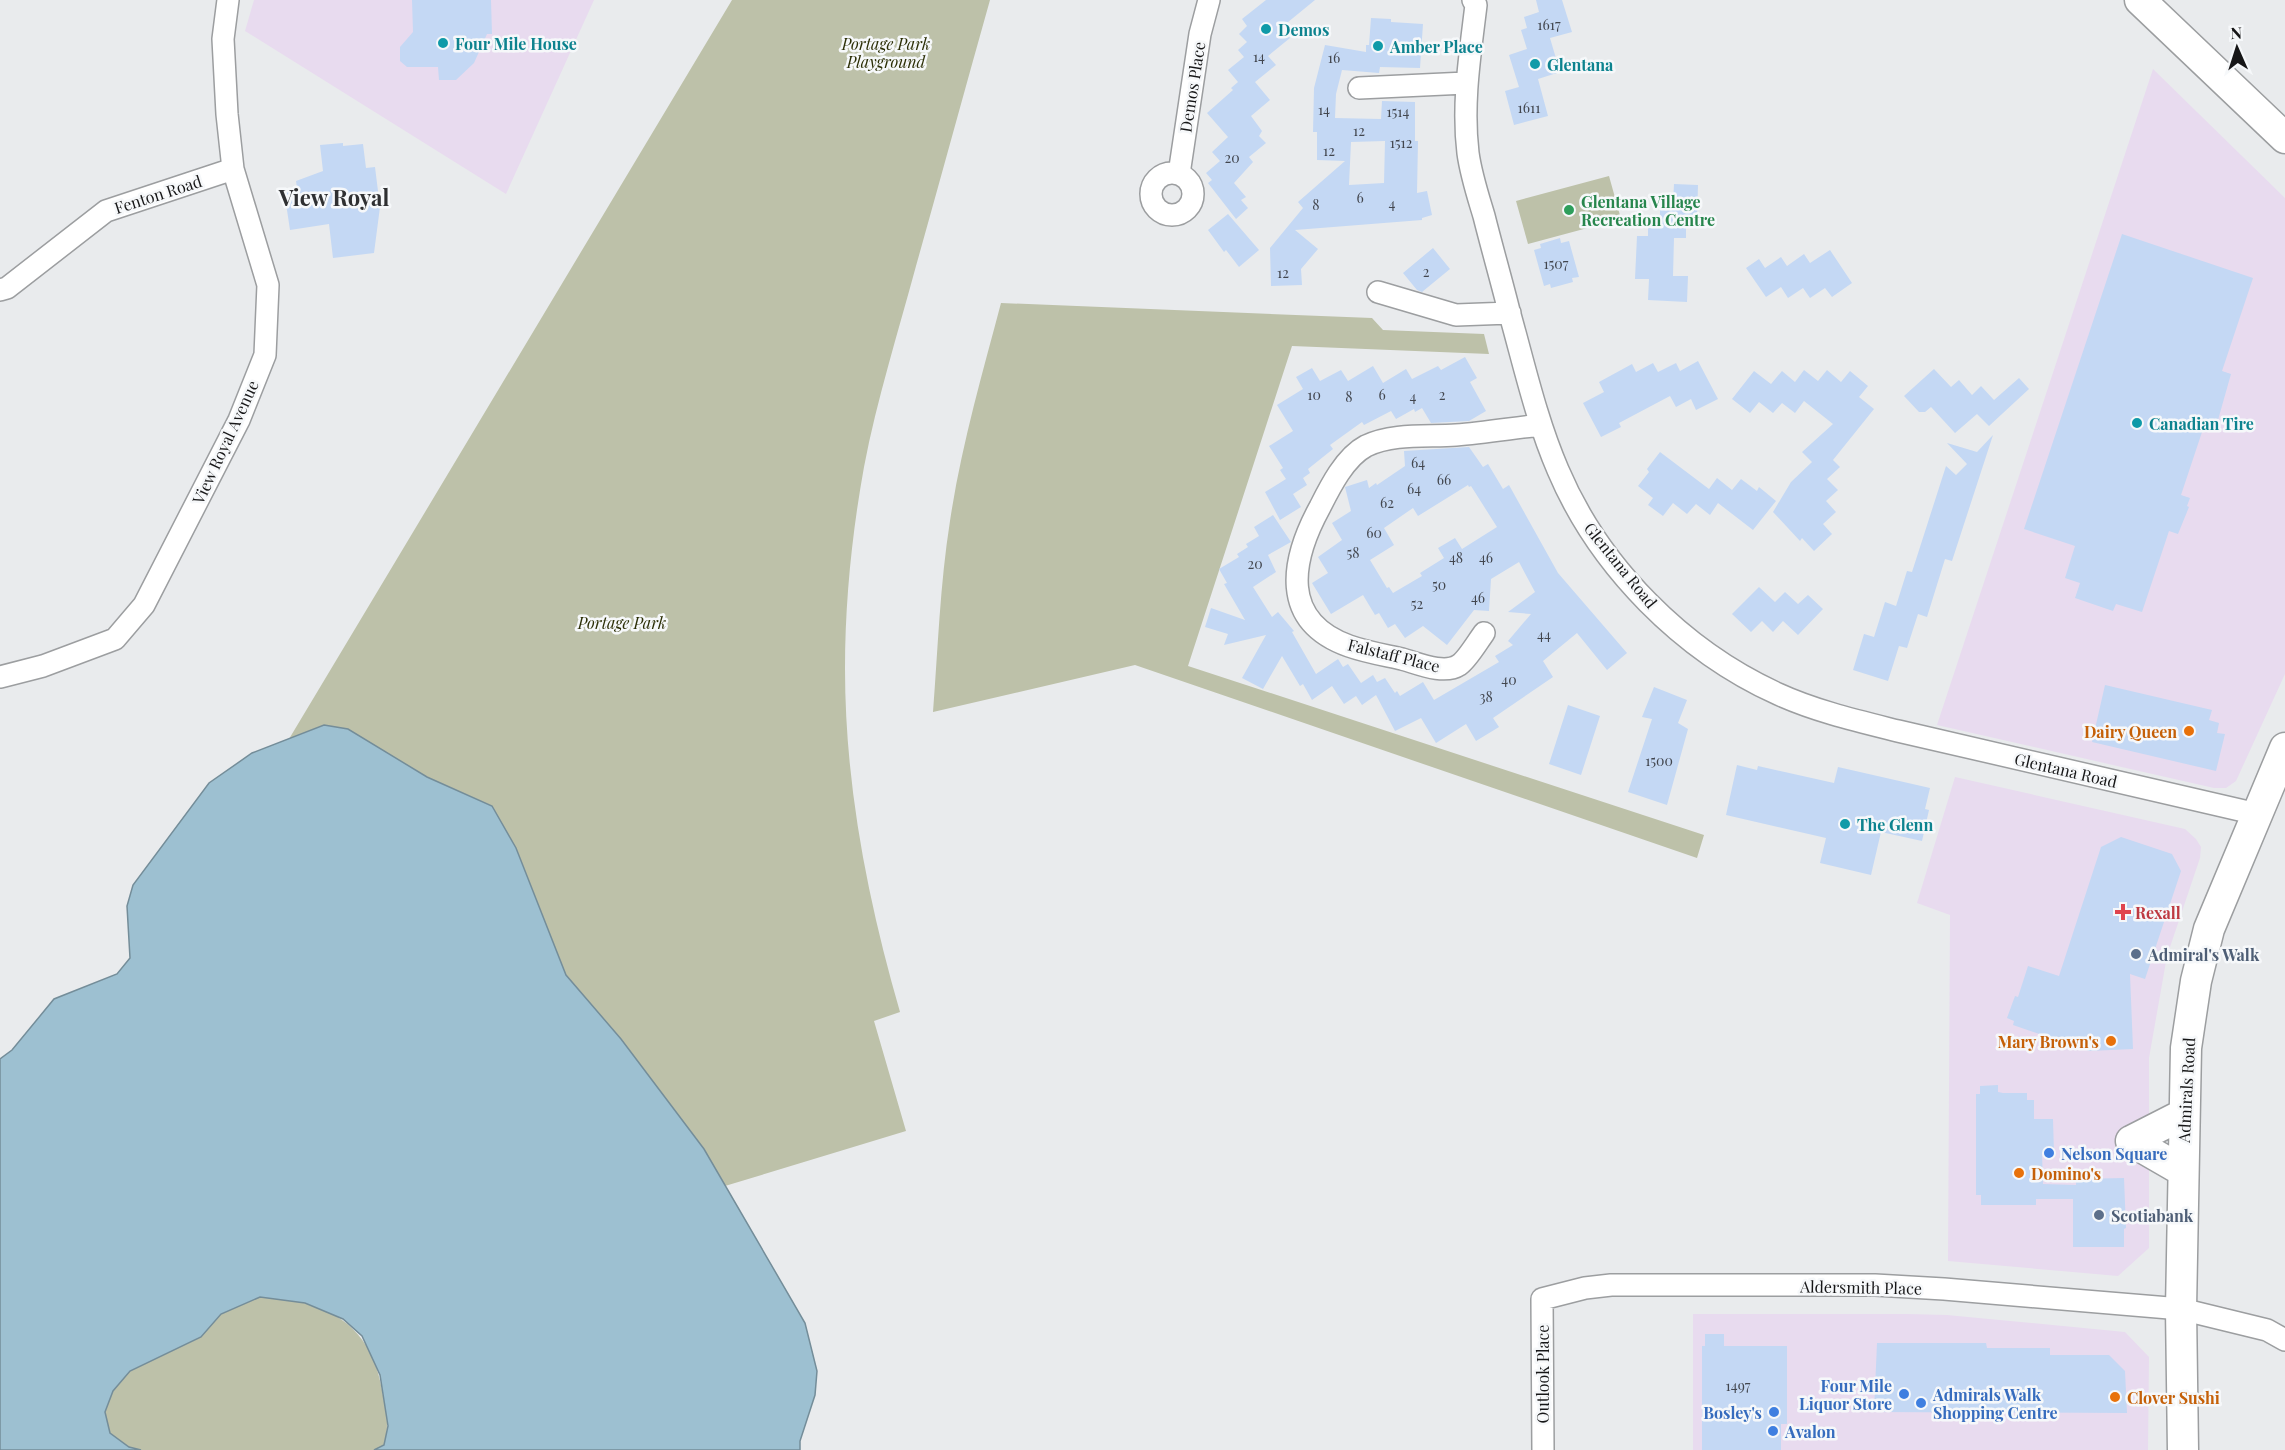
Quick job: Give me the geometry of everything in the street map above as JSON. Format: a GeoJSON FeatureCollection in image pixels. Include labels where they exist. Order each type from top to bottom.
{"type":"FeatureCollection","features":[{"type":"Feature","properties":{"kind":"main road"},"geometry":{"type":"LineString","coordinates":[[2148,2],[2285,138]]}},
{"type":"Feature","properties":{"kind":"main road","name":"Admirals Road"},"geometry":{"type":"LineString","coordinates":[[2183,1450],[2181,1309],[2186,1048],[2196,981],[2209,929],[2285,748]]}},
{"type":"Feature","properties":{"kind":"main road"},"geometry":{"type":"LineString","coordinates":[[2183,1171],[2131,1141],[2184,1114]]}},
{"type":"Feature","properties":{"kind":"street","name":"View Royal Avenue"},"geometry":{"type":"LineString","coordinates":[[0,676],[43,666],[115,639],[144,606],[239,420],[265,355],[268,285],[233,169],[223,39],[228,0]]}},
{"type":"Feature","properties":{"kind":"street","name":"Demos Place"},"geometry":{"type":"LineString","coordinates":[[1179,174],[1200,34],[1209,0]]}},
{"type":"Feature","properties":{"kind":"street","name":"Glentana Road"},"geometry":{"type":"LineString","coordinates":[[1477,2],[1466,83],[1468,155],[1541,425],[1558,471],[1578,511],[1603,549],[1646,601],[1682,634],[1744,678],[1780,695],[1843,717],[2257,814]]}},
{"type":"Feature","properties":{"kind":"street"},"geometry":{"type":"LineString","coordinates":[[1359,88],[1466,83]]}},
{"type":"Feature","properties":{"kind":"street","name":"Fenton Road"},"geometry":{"type":"LineString","coordinates":[[0,290],[7,288],[106,211],[233,169]]}},
{"type":"Feature","properties":{"kind":"street"},"geometry":{"type":"LineString","coordinates":[[1378,292],[1456,315],[1510,313]]}},
{"type":"Feature","properties":{"kind":"street","name":"Falstaff Place"},"geometry":{"type":"LineString","coordinates":[[1484,633],[1459,665],[1443,669],[1348,646],[1327,635],[1309,621],[1298,600],[1295,580],[1303,550],[1312,521],[1330,487],[1348,462],[1365,447],[1391,438],[1458,435],[1541,425]]}},
{"type":"Feature","properties":{"kind":"street","name":"Aldersmith Place"},"geometry":{"type":"LineString","coordinates":[[1542,1299],[1585,1287],[1611,1285],[1875,1286],[1944,1289],[2181,1309],[2267,1330],[2285,1340]]}},
{"type":"Feature","properties":{"kind":"street","name":"Outlook Place"},"geometry":{"type":"LineString","coordinates":[[1542,1299],[1543,1450]]}},
{"type":"Feature","properties":{"kind":"shaded area"},"geometry":{"type":"Polygon","coordinates":[[[254,0],[594,0],[506,194],[245,31],[254,0]]]}},
{"type":"Feature","properties":{"kind":"shaded area"},"geometry":{"type":"Polygon","coordinates":[[[2153,69],[2285,198],[2285,674],[2236,781],[2226,788],[2214,788],[1937,725],[2153,69]]]}},
{"type":"Feature","properties":{"kind":"shaded area","name":"Nelson Square"},"geometry":{"type":"Polygon","coordinates":[[[1955,777],[2185,829],[2201,847],[2200,858],[2167,956],[2149,1058],[2149,1248],[2118,1276],[1948,1261],[1950,915],[1917,903],[1955,777]]]}},
{"type":"Feature","properties":{"kind":"shaded area","name":"Admirals Walk Shopping Centre"},"geometry":{"type":"Polygon","coordinates":[[[1693,1314],[1947,1315],[2125,1332],[2149,1357],[2148,1450],[1693,1450],[1693,1314]]]}},
{"type":"Feature","properties":{"kind":"green space","name":"Portage Park"},"geometry":{"type":"Polygon","coordinates":[[[732,0],[990,0],[875,416],[860,492],[848,593],[845,644],[846,713],[854,800],[878,928],[900,1012],[874,1021],[906,1131],[725,1186],[704,1149],[621,1039],[566,975],[516,848],[492,806],[427,777],[289,739],[732,0]]]}},
{"type":"Feature","properties":{"kind":"green space","name":"Glentana Village Recreation Centre"},"geometry":{"type":"Polygon","coordinates":[[[1609,176],[1621,219],[1528,244],[1516,201],[1609,176]]]}},
{"type":"Feature","properties":{"kind":"green space"},"geometry":{"type":"Polygon","coordinates":[[[1001,303],[1372,318],[1383,330],[1484,334],[1489,354],[1292,346],[1188,666],[1704,835],[1697,858],[1135,665],[933,712],[944,568],[955,493],[972,411],[1001,303]]]}},
{"type":"Feature","properties":{"kind":"green space"},"geometry":{"type":"Polygon","coordinates":[[[260,1297],[300,1302],[321,1309],[347,1324],[358,1334],[373,1359],[382,1390],[387,1417],[384,1445],[374,1450],[141,1450],[129,1447],[110,1433],[105,1412],[113,1391],[130,1371],[201,1337],[221,1314],[260,1297]]]}},
{"type":"Feature","properties":{"kind":"water"},"geometry":{"type":"Polygon","coordinates":[[[324,725],[348,729],[427,777],[492,806],[516,848],[566,975],[621,1039],[704,1149],[805,1323],[817,1371],[815,1395],[800,1441],[800,1450],[374,1450],[384,1445],[388,1426],[380,1375],[362,1336],[343,1319],[305,1303],[260,1297],[221,1314],[201,1337],[130,1371],[113,1391],[105,1412],[110,1433],[129,1447],[141,1450],[0,1450],[0,1059],[12,1050],[54,999],[117,974],[130,958],[127,906],[133,885],[209,783],[252,753],[324,725]]]}},
{"type":"Feature","properties":{"kind":"building","name":"Four Mile House"},"geometry":{"type":"Polygon","coordinates":[[[412,0],[491,0],[492,34],[487,34],[474,63],[456,80],[439,80],[438,67],[407,67],[400,61],[400,47],[413,32],[412,0]]]}},
{"type":"Feature","properties":{"kind":"building"},"geometry":{"type":"Polygon","coordinates":[[[1266,0],[1315,0],[1282,27],[1290,38],[1268,56],[1276,65],[1255,82],[1270,100],[1251,116],[1262,131],[1259,136],[1266,143],[1249,157],[1253,162],[1234,183],[1246,197],[1241,200],[1248,208],[1236,219],[1208,183],[1212,180],[1206,173],[1220,161],[1212,152],[1228,137],[1207,113],[1233,90],[1231,88],[1238,82],[1228,70],[1244,57],[1238,50],[1247,42],[1239,34],[1247,26],[1242,19],[1266,0]]]}},
{"type":"Feature","properties":{"kind":"building"},"geometry":{"type":"Polygon","coordinates":[[[1536,0],[1562,0],[1572,32],[1550,38],[1560,72],[1538,79],[1548,116],[1514,125],[1505,91],[1519,87],[1509,55],[1527,49],[1521,30],[1527,28],[1524,17],[1539,12],[1536,0]]]}},
{"type":"Feature","properties":{"kind":"building"},"geometry":{"type":"Polygon","coordinates":[[[1371,18],[1423,24],[1420,68],[1380,67],[1379,73],[1342,70],[1336,94],[1335,118],[1381,119],[1382,101],[1415,102],[1415,141],[1418,141],[1417,193],[1427,191],[1432,215],[1422,220],[1295,230],[1318,249],[1301,269],[1302,285],[1271,286],[1270,248],[1303,208],[1298,202],[1345,161],[1317,160],[1317,132],[1313,132],[1314,88],[1325,45],[1366,52],[1366,45],[1369,45],[1371,18]],[[1385,141],[1351,142],[1349,185],[1384,183],[1385,141]]]}},
{"type":"Feature","properties":{"kind":"building"},"geometry":{"type":"Polygon","coordinates":[[[343,143],[343,146],[363,144],[366,168],[375,167],[380,207],[374,253],[333,258],[329,224],[290,230],[284,190],[297,188],[296,181],[323,171],[320,145],[343,143]]]}},
{"type":"Feature","properties":{"kind":"building"},"geometry":{"type":"Polygon","coordinates":[[[1674,184],[1698,185],[1697,220],[1686,220],[1686,238],[1674,238],[1673,276],[1688,276],[1687,302],[1648,300],[1649,279],[1635,279],[1637,236],[1648,236],[1648,220],[1660,221],[1660,204],[1673,204],[1674,184]]]}},
{"type":"Feature","properties":{"kind":"building"},"geometry":{"type":"Polygon","coordinates":[[[1228,214],[1259,250],[1239,267],[1226,250],[1224,252],[1208,230],[1228,214]]]}},
{"type":"Feature","properties":{"kind":"building","name":"Canadian Tire"},"geometry":{"type":"Polygon","coordinates":[[[2122,234],[2253,278],[2222,371],[2231,374],[2218,420],[2216,419],[2213,429],[2204,426],[2181,495],[2190,498],[2187,506],[2189,507],[2178,534],[2169,531],[2142,612],[2116,604],[2113,611],[2075,598],[2080,583],[2065,578],[2075,546],[2024,529],[2122,234]]]}},
{"type":"Feature","properties":{"kind":"building","name":"Glentana Village Recreation Centre"},"geometry":{"type":"Polygon","coordinates":[[[1560,238],[1561,243],[1569,241],[1579,277],[1572,278],[1573,282],[1551,288],[1550,284],[1544,286],[1534,250],[1541,248],[1540,244],[1560,238]]]}},
{"type":"Feature","properties":{"kind":"building"},"geometry":{"type":"Polygon","coordinates":[[[1433,248],[1450,269],[1422,292],[1417,290],[1403,273],[1433,248]]]}},
{"type":"Feature","properties":{"kind":"building"},"geometry":{"type":"Polygon","coordinates":[[[1830,250],[1852,283],[1832,297],[1825,288],[1810,298],[1803,288],[1788,298],[1781,287],[1766,297],[1746,268],[1759,259],[1765,268],[1781,257],[1787,266],[1804,254],[1810,263],[1830,250]]]}},
{"type":"Feature","properties":{"kind":"building"},"geometry":{"type":"Polygon","coordinates":[[[1465,357],[1477,378],[1470,382],[1486,411],[1469,421],[1431,423],[1422,408],[1415,412],[1414,409],[1396,419],[1391,411],[1364,425],[1362,422],[1330,445],[1333,449],[1308,469],[1310,473],[1303,478],[1307,485],[1293,494],[1301,507],[1280,520],[1265,492],[1286,479],[1280,470],[1283,468],[1269,446],[1293,431],[1277,405],[1303,389],[1296,377],[1312,368],[1320,381],[1341,370],[1348,381],[1373,366],[1383,383],[1406,369],[1412,379],[1438,366],[1441,370],[1465,357]]]}},
{"type":"Feature","properties":{"kind":"building"},"geometry":{"type":"Polygon","coordinates":[[[1698,361],[1718,399],[1696,410],[1691,399],[1676,407],[1670,396],[1619,423],[1621,427],[1601,437],[1583,403],[1604,392],[1599,382],[1632,364],[1636,372],[1653,363],[1658,372],[1676,363],[1680,371],[1698,361]]]}},
{"type":"Feature","properties":{"kind":"building"},"geometry":{"type":"Polygon","coordinates":[[[1934,369],[1951,387],[1959,380],[1972,395],[1981,386],[1994,400],[2019,378],[2029,389],[1989,426],[1977,414],[1955,433],[1931,407],[1925,412],[1919,412],[1904,396],[1934,369]]]}},
{"type":"Feature","properties":{"kind":"building"},"geometry":{"type":"Polygon","coordinates":[[[1804,370],[1818,381],[1827,370],[1841,382],[1850,371],[1868,386],[1859,397],[1874,409],[1833,460],[1840,467],[1827,479],[1838,490],[1826,501],[1836,512],[1823,524],[1832,534],[1814,551],[1802,538],[1800,541],[1773,512],[1791,482],[1812,462],[1802,452],[1833,424],[1804,401],[1795,413],[1782,403],[1773,413],[1759,402],[1750,413],[1732,399],[1754,371],[1771,384],[1782,371],[1795,382],[1804,370]]]}},
{"type":"Feature","properties":{"kind":"building"},"geometry":{"type":"Polygon","coordinates":[[[1993,435],[1952,561],[1945,559],[1927,617],[1918,614],[1907,648],[1899,646],[1888,681],[1853,670],[1864,634],[1874,637],[1885,602],[1896,606],[1907,571],[1912,572],[1946,466],[1956,475],[1967,464],[1947,443],[1977,452],[1993,435]]]}},
{"type":"Feature","properties":{"kind":"building"},"geometry":{"type":"Polygon","coordinates":[[[1469,447],[1483,467],[1488,464],[1503,489],[1509,485],[1558,573],[1627,653],[1607,670],[1577,633],[1543,661],[1553,677],[1493,718],[1499,727],[1476,741],[1466,724],[1436,743],[1421,718],[1395,731],[1376,695],[1362,705],[1356,696],[1344,704],[1332,686],[1312,700],[1303,684],[1300,686],[1282,656],[1263,689],[1242,678],[1266,635],[1224,645],[1228,634],[1205,627],[1211,608],[1245,620],[1224,584],[1227,583],[1219,569],[1239,557],[1237,554],[1248,547],[1246,544],[1259,536],[1254,527],[1273,515],[1291,542],[1268,555],[1276,572],[1253,587],[1272,617],[1278,612],[1294,631],[1292,632],[1316,674],[1338,659],[1343,667],[1348,664],[1361,683],[1373,675],[1377,682],[1385,678],[1395,693],[1397,691],[1400,696],[1423,682],[1434,700],[1499,662],[1495,656],[1513,645],[1508,641],[1531,614],[1508,612],[1535,592],[1519,562],[1491,579],[1489,611],[1474,610],[1447,645],[1423,626],[1405,638],[1395,624],[1388,628],[1379,613],[1375,615],[1363,595],[1331,614],[1312,583],[1328,573],[1318,557],[1342,540],[1332,523],[1351,511],[1345,487],[1367,480],[1369,488],[1376,483],[1377,485],[1405,466],[1404,451],[1469,447]],[[1468,485],[1418,516],[1413,508],[1384,528],[1394,545],[1370,560],[1387,588],[1389,587],[1393,593],[1422,576],[1420,573],[1444,558],[1438,548],[1455,538],[1462,549],[1497,527],[1471,486],[1468,485]]]}},
{"type":"Feature","properties":{"kind":"building"},"geometry":{"type":"Polygon","coordinates":[[[1660,452],[1709,489],[1717,478],[1732,490],[1741,479],[1757,491],[1759,487],[1776,501],[1753,530],[1718,503],[1710,515],[1696,504],[1687,514],[1673,503],[1663,516],[1648,505],[1653,498],[1638,486],[1660,452]]]}},
{"type":"Feature","properties":{"kind":"building"},"geometry":{"type":"Polygon","coordinates":[[[1759,587],[1775,602],[1785,592],[1798,604],[1808,595],[1823,609],[1798,635],[1783,621],[1773,632],[1762,621],[1751,632],[1732,614],[1759,587]]]}},
{"type":"Feature","properties":{"kind":"building"},"geometry":{"type":"Polygon","coordinates":[[[2105,685],[2212,710],[2209,720],[2219,723],[2217,733],[2225,734],[2216,771],[2092,742],[2105,685]]]}},
{"type":"Feature","properties":{"kind":"building"},"geometry":{"type":"Polygon","coordinates":[[[1654,687],[1687,700],[1678,723],[1688,729],[1667,805],[1628,792],[1652,719],[1642,717],[1654,687]]]}},
{"type":"Feature","properties":{"kind":"building"},"geometry":{"type":"Polygon","coordinates":[[[1568,705],[1600,716],[1581,775],[1549,764],[1568,705]]]}},
{"type":"Feature","properties":{"kind":"building","name":"The Glenn"},"geometry":{"type":"Polygon","coordinates":[[[1737,765],[1757,770],[1758,766],[1834,783],[1838,767],[1930,788],[1925,809],[1929,810],[1922,841],[1881,832],[1871,875],[1820,863],[1826,838],[1726,815],[1737,765]]]}},
{"type":"Feature","properties":{"kind":"building"},"geometry":{"type":"Polygon","coordinates":[[[2121,837],[2172,854],[2181,871],[2145,979],[2130,974],[2133,1049],[2089,1051],[2013,1025],[2014,1021],[2007,1018],[2015,996],[2018,997],[2028,966],[2059,976],[2101,847],[2121,837]]]}},
{"type":"Feature","properties":{"kind":"building"},"geometry":{"type":"Polygon","coordinates":[[[1998,1085],[1998,1092],[2027,1093],[2027,1100],[2034,1100],[2034,1119],[2053,1119],[2054,1153],[2042,1153],[2043,1184],[2076,1185],[2076,1179],[2124,1178],[2126,1228],[2124,1229],[2124,1247],[2073,1247],[2073,1199],[2036,1199],[2036,1205],[1981,1205],[1981,1195],[1976,1195],[1976,1094],[1980,1094],[1980,1086],[1998,1085]]]}},
{"type":"Feature","properties":{"kind":"building"},"geometry":{"type":"Polygon","coordinates":[[[1705,1334],[1724,1334],[1724,1346],[1787,1346],[1787,1424],[1781,1424],[1781,1450],[1702,1450],[1702,1346],[1705,1346],[1705,1334]]]}},
{"type":"Feature","properties":{"kind":"building"},"geometry":{"type":"Polygon","coordinates":[[[1877,1343],[1986,1343],[1987,1348],[2050,1348],[2050,1355],[2109,1355],[2125,1371],[2127,1413],[1874,1412],[1877,1343]]]}},
{"type":"Feature","properties":{"kind":"place","name":"Demos"},"geometry":{"type":"Point","coordinates":[1266,29]}},
{"type":"Feature","properties":{"kind":"place","name":"Four Mile House"},"geometry":{"type":"Point","coordinates":[443,43]}},
{"type":"Feature","properties":{"kind":"place","name":"Amber Place"},"geometry":{"type":"Point","coordinates":[1378,46]}},
{"type":"Feature","properties":{"kind":"place","name":"Glentana"},"geometry":{"type":"Point","coordinates":[1535,64]}},
{"type":"Feature","properties":{"kind":"place","name":"Glentana Village Recreation Centre"},"geometry":{"type":"Point","coordinates":[1569,210]}},
{"type":"Feature","properties":{"kind":"place","name":"Canadian Tire"},"geometry":{"type":"Point","coordinates":[2137,423]}},
{"type":"Feature","properties":{"kind":"place","name":"Dairy Queen"},"geometry":{"type":"Point","coordinates":[2189,731]}},
{"type":"Feature","properties":{"kind":"place","name":"The Glenn"},"geometry":{"type":"Point","coordinates":[1845,824]}},
{"type":"Feature","properties":{"kind":"place","name":"Rexall"},"geometry":{"type":"Point","coordinates":[2123,912]}},
{"type":"Feature","properties":{"kind":"place","name":"Admiral's Walk"},"geometry":{"type":"Point","coordinates":[2136,954]}},
{"type":"Feature","properties":{"kind":"place","name":"Mary Brown's"},"geometry":{"type":"Point","coordinates":[2111,1041]}},
{"type":"Feature","properties":{"kind":"place","name":"Nelson Square"},"geometry":{"type":"Point","coordinates":[2049,1153]}},
{"type":"Feature","properties":{"kind":"place","name":"Domino's"},"geometry":{"type":"Point","coordinates":[2019,1173]}},
{"type":"Feature","properties":{"kind":"place","name":"Scotiabank"},"geometry":{"type":"Point","coordinates":[2099,1215]}},
{"type":"Feature","properties":{"kind":"place","name":"Four Mile Liquor Store"},"geometry":{"type":"Point","coordinates":[1904,1394]}},
{"type":"Feature","properties":{"kind":"place","name":"Clover Sushi"},"geometry":{"type":"Point","coordinates":[2115,1397]}},
{"type":"Feature","properties":{"kind":"place","name":"Admirals Walk Shopping Centre"},"geometry":{"type":"Point","coordinates":[1921,1403]}},
{"type":"Feature","properties":{"kind":"place","name":"Bosley's"},"geometry":{"type":"Point","coordinates":[1774,1412]}},
{"type":"Feature","properties":{"kind":"place","name":"Avalon"},"geometry":{"type":"Point","coordinates":[1773,1431]}},
{"type":"Feature","properties":{"kind":"district","name":"View Royal"},"geometry":{"type":"Point","coordinates":[334,197]}},
{"type":"Feature","properties":{"kind":"park label","name":"Portage Park Playground"},"geometry":{"type":"Point","coordinates":[886,52]}}]}
